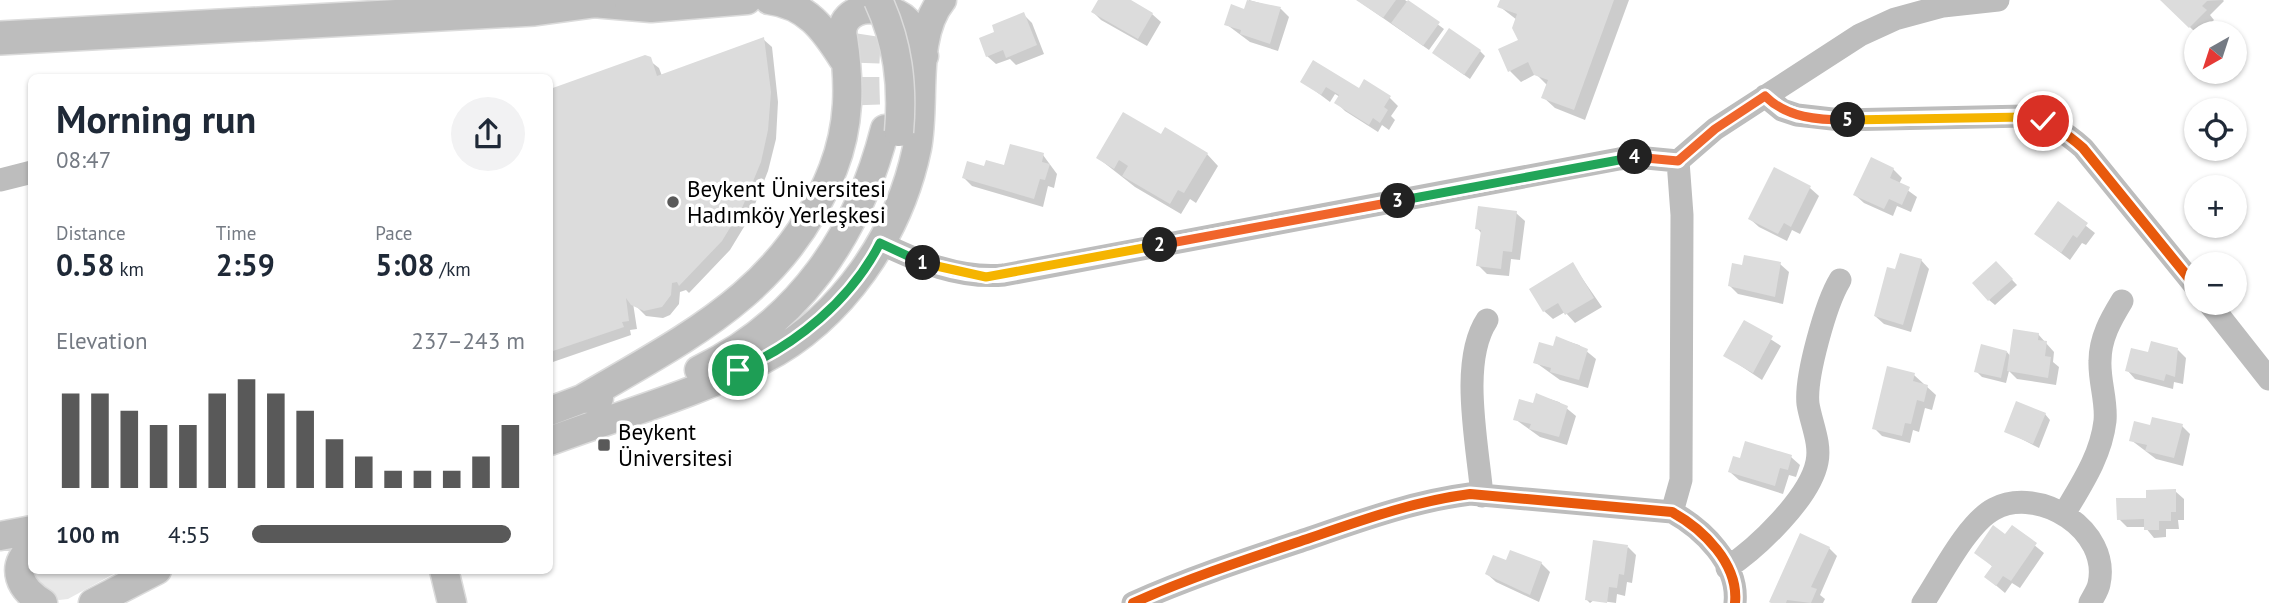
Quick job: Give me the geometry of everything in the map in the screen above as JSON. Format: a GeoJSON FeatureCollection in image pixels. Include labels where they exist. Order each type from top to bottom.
{"type":"FeatureCollection","features":[{"type":"Feature","properties":{"kind":"highway"},"geometry":{"type":"LineString","coordinates":[[0,38],[534,9],[590,1]]}},
{"type":"Feature","properties":{"kind":"main road"},"geometry":{"type":"LineString","coordinates":[[590,1],[651,8],[747,0]]}},
{"type":"Feature","properties":{"kind":"main road"},"geometry":{"type":"LineString","coordinates":[[769,0],[802,9],[818,22],[847,65]]}},
{"type":"Feature","properties":{"kind":"main road"},"geometry":{"type":"LineString","coordinates":[[738,370],[765,341],[802,310],[835,273],[859,236],[880,191],[892,130],[887,75],[884,50],[862,0]]}},
{"type":"Feature","properties":{"kind":"main road"},"geometry":{"type":"LineString","coordinates":[[582,400],[636,392],[681,379],[740,347],[783,311],[844,240],[901,105],[899,65],[891,30],[878,0]]}},
{"type":"Feature","properties":{"kind":"main road"},"geometry":{"type":"LineString","coordinates":[[553,440],[764,359],[795,338],[831,307],[866,269],[880,243],[914,161],[921,127],[928,24],[942,0]]}},
{"type":"Feature","properties":{"kind":"main road"},"geometry":{"type":"LineString","coordinates":[[582,400],[637,370],[715,319],[768,274],[788,249],[821,196],[841,147],[848,107],[847,65],[842,32],[850,15],[864,9],[892,10],[906,19],[924,57]]}},
{"type":"Feature","properties":{"kind":"main road"},"geometry":{"type":"LineString","coordinates":[[553,410],[647,379],[723,336],[778,292],[820,242],[835,214],[858,153],[866,105]]}},
{"type":"Feature","properties":{"kind":"main road"},"geometry":{"type":"LineString","coordinates":[[0,536],[28,531]]}},
{"type":"Feature","properties":{"kind":"main road"},"geometry":{"type":"LineString","coordinates":[[28,552],[20,563],[19,578],[27,594],[43,603]]}},
{"type":"Feature","properties":{"kind":"main road"},"geometry":{"type":"LineString","coordinates":[[93,603],[149,574]]}},
{"type":"Feature","properties":{"kind":"main road"},"geometry":{"type":"LineString","coordinates":[[427,574],[434,603]]}},
{"type":"Feature","properties":{"kind":"main road"},"geometry":{"type":"LineString","coordinates":[[445,574],[452,603]]}},
{"type":"Feature","properties":{"kind":"street"},"geometry":{"type":"LineString","coordinates":[[880,243],[928,266],[986,277],[1619,159],[1645,157],[1678,161],[1715,129],[1860,35],[1895,19],[1943,6],[1998,0]]}},
{"type":"Feature","properties":{"kind":"street"},"geometry":{"type":"LineString","coordinates":[[1765,96],[1782,110],[1797,116],[1841,120],[2025,117],[2043,121],[2063,131],[2083,148],[2184,272]]}},
{"type":"Feature","properties":{"kind":"street"},"geometry":{"type":"LineString","coordinates":[[1672,512],[1681,480],[1682,215],[1678,161]]}},
{"type":"Feature","properties":{"kind":"street"},"geometry":{"type":"LineString","coordinates":[[0,180],[28,173]]}},
{"type":"Feature","properties":{"kind":"street"},"geometry":{"type":"LineString","coordinates":[[1727,568],[1745,556],[1786,513],[1810,481],[1818,462],[1808,386],[1825,313],[1840,280]]}},
{"type":"Feature","properties":{"kind":"street"},"geometry":{"type":"LineString","coordinates":[[2064,514],[2098,451],[2105,419],[2100,361],[2102,341],[2108,323],[2122,301]]}},
{"type":"Feature","properties":{"kind":"street"},"geometry":{"type":"LineString","coordinates":[[2218,315],[2269,379]]}},
{"type":"Feature","properties":{"kind":"street"},"geometry":{"type":"LineString","coordinates":[[1482,496],[1471,369],[1475,342],[1487,320]]}},
{"type":"Feature","properties":{"kind":"street"},"geometry":{"type":"LineString","coordinates":[[1133,603],[1182,580],[1350,524],[1437,498],[1482,496],[1672,512],[1693,523],[1733,576],[1735,603]]}},
{"type":"Feature","properties":{"kind":"street"},"geometry":{"type":"LineString","coordinates":[[1923,603],[1965,540],[1992,510],[2008,504],[2028,503],[2049,506],[2064,514],[2083,531],[2093,546],[2099,565],[2099,583],[2090,603]]}},
{"type":"Feature","properties":{"kind":"shaded area"},"geometry":{"type":"Polygon","coordinates":[[[33,574],[114,574],[68,599],[59,600],[39,592],[33,574]]]}},
{"type":"Feature","properties":{"kind":"building"},"geometry":{"type":"Polygon","coordinates":[[[1098,0],[1131,0],[1153,13],[1138,39],[1091,12],[1098,0]]]}},
{"type":"Feature","properties":{"kind":"building"},"geometry":{"type":"Polygon","coordinates":[[[1247,0],[1281,7],[1270,44],[1240,34],[1241,30],[1224,25],[1231,4],[1244,9],[1247,0]]]}},
{"type":"Feature","properties":{"kind":"building"},"geometry":{"type":"Polygon","coordinates":[[[1356,0],[1396,0],[1383,18],[1356,0]]]}},
{"type":"Feature","properties":{"kind":"building"},"geometry":{"type":"Polygon","coordinates":[[[1408,0],[1440,22],[1423,46],[1391,23],[1408,0]]]}},
{"type":"Feature","properties":{"kind":"building"},"geometry":{"type":"Polygon","coordinates":[[[1500,0],[1614,0],[1574,110],[1541,98],[1548,80],[1534,75],[1528,62],[1508,72],[1498,49],[1518,40],[1512,28],[1517,14],[1497,7],[1500,0]]]}},
{"type":"Feature","properties":{"kind":"building"},"geometry":{"type":"Polygon","coordinates":[[[2160,0],[2208,0],[2202,6],[2207,10],[2196,21],[2184,21],[2184,23],[2160,0]]]}},
{"type":"Feature","properties":{"kind":"building"},"geometry":{"type":"Polygon","coordinates":[[[1024,12],[1037,45],[1006,58],[1003,50],[986,57],[979,38],[994,32],[992,25],[1024,12]]]}},
{"type":"Feature","properties":{"kind":"building"},"geometry":{"type":"Polygon","coordinates":[[[1449,28],[1481,50],[1464,75],[1432,53],[1449,28]]]}},
{"type":"Feature","properties":{"kind":"building","name":"Beykent Üniversitesi Hadımköy Yerleşkesi"},"geometry":{"type":"Polygon","coordinates":[[[764,37],[771,92],[768,130],[761,162],[742,208],[722,241],[679,286],[677,282],[672,283],[671,295],[662,307],[644,311],[631,305],[626,298],[629,321],[622,322],[624,327],[553,351],[553,88],[645,55],[651,57],[657,76],[764,37]]]}},
{"type":"Feature","properties":{"kind":"building"},"geometry":{"type":"Polygon","coordinates":[[[1313,60],[1359,88],[1364,79],[1391,96],[1384,107],[1388,110],[1380,123],[1373,118],[1369,125],[1334,103],[1339,95],[1326,87],[1321,95],[1300,82],[1313,60]]]}},
{"type":"Feature","properties":{"kind":"building"},"geometry":{"type":"Polygon","coordinates":[[[1123,112],[1161,134],[1165,127],[1208,153],[1184,193],[1178,190],[1170,204],[1122,176],[1128,166],[1119,160],[1114,169],[1096,158],[1123,112]]]}},
{"type":"Feature","properties":{"kind":"building"},"geometry":{"type":"Polygon","coordinates":[[[1010,144],[1044,153],[1042,162],[1050,164],[1045,180],[1040,179],[1034,199],[962,178],[967,161],[984,166],[986,160],[1004,165],[1010,144]]]}},
{"type":"Feature","properties":{"kind":"building"},"geometry":{"type":"Polygon","coordinates":[[[1871,157],[1894,168],[1890,178],[1910,187],[1902,205],[1889,199],[1884,209],[1853,195],[1871,157]]]}},
{"type":"Feature","properties":{"kind":"building"},"geometry":{"type":"Polygon","coordinates":[[[1774,167],[1811,186],[1791,227],[1784,223],[1778,234],[1748,219],[1774,167]]]}},
{"type":"Feature","properties":{"kind":"building"},"geometry":{"type":"Polygon","coordinates":[[[2058,201],[2088,223],[2077,238],[2073,235],[2061,253],[2034,234],[2058,201]]]}},
{"type":"Feature","properties":{"kind":"building"},"geometry":{"type":"Polygon","coordinates":[[[1478,206],[1517,211],[1512,252],[1503,251],[1501,269],[1476,266],[1481,230],[1475,229],[1478,206]]]}},
{"type":"Feature","properties":{"kind":"building"},"geometry":{"type":"Polygon","coordinates":[[[1900,253],[1922,259],[1903,325],[1874,316],[1887,267],[1895,269],[1900,253]]]}},
{"type":"Feature","properties":{"kind":"building"},"geometry":{"type":"Polygon","coordinates":[[[1744,255],[1781,262],[1775,297],[1728,286],[1732,263],[1742,265],[1744,255]]]}},
{"type":"Feature","properties":{"kind":"building"},"geometry":{"type":"Polygon","coordinates":[[[1996,261],[2013,279],[1988,301],[1972,283],[1996,261]]]}},
{"type":"Feature","properties":{"kind":"building"},"geometry":{"type":"Polygon","coordinates":[[[1573,262],[1594,298],[1565,315],[1558,303],[1543,312],[1529,289],[1573,262]]]}},
{"type":"Feature","properties":{"kind":"building"},"geometry":{"type":"Polygon","coordinates":[[[1744,320],[1773,336],[1753,373],[1723,356],[1744,320]]]}},
{"type":"Feature","properties":{"kind":"building"},"geometry":{"type":"Polygon","coordinates":[[[2013,329],[2039,333],[2038,340],[2047,341],[2045,356],[2051,357],[2048,378],[2007,371],[2013,329]]]}},
{"type":"Feature","properties":{"kind":"building"},"geometry":{"type":"Polygon","coordinates":[[[1556,336],[1588,349],[1579,380],[1550,372],[1551,368],[1533,363],[1539,342],[1553,346],[1556,336]]]}},
{"type":"Feature","properties":{"kind":"building"},"geometry":{"type":"Polygon","coordinates":[[[2151,341],[2178,348],[2175,377],[2166,374],[2164,381],[2125,371],[2131,348],[2148,352],[2151,341]]]}},
{"type":"Feature","properties":{"kind":"building"},"geometry":{"type":"Polygon","coordinates":[[[1981,344],[2007,351],[2001,378],[1974,372],[1981,344]]]}},
{"type":"Feature","properties":{"kind":"building"},"geometry":{"type":"Polygon","coordinates":[[[1887,366],[1915,373],[1913,381],[1928,385],[1924,402],[1917,400],[1911,424],[1905,423],[1902,436],[1872,429],[1887,366]]]}},
{"type":"Feature","properties":{"kind":"building"},"geometry":{"type":"Polygon","coordinates":[[[1536,393],[1568,406],[1559,437],[1529,429],[1531,424],[1513,420],[1519,399],[1533,403],[1536,393]]]}},
{"type":"Feature","properties":{"kind":"building"},"geometry":{"type":"Polygon","coordinates":[[[2016,401],[2046,413],[2033,444],[2004,432],[2016,401]]]}},
{"type":"Feature","properties":{"kind":"building"},"geometry":{"type":"Polygon","coordinates":[[[2152,417],[2183,424],[2174,458],[2145,451],[2147,445],[2129,441],[2134,421],[2150,425],[2152,417]]]}},
{"type":"Feature","properties":{"kind":"building"},"geometry":{"type":"Polygon","coordinates":[[[1745,441],[1792,455],[1788,470],[1780,468],[1775,486],[1728,472],[1733,456],[1740,458],[1745,441]]]}},
{"type":"Feature","properties":{"kind":"building"},"geometry":{"type":"Polygon","coordinates":[[[2176,489],[2176,512],[2171,512],[2171,521],[2159,521],[2159,530],[2144,530],[2144,519],[2117,520],[2116,498],[2146,498],[2146,490],[2176,489]]]}},
{"type":"Feature","properties":{"kind":"building"},"geometry":{"type":"Polygon","coordinates":[[[1993,525],[2005,534],[2012,525],[2037,543],[2011,581],[2003,576],[1996,586],[1984,577],[1992,566],[1974,553],[1993,525]]]}},
{"type":"Feature","properties":{"kind":"building"},"geometry":{"type":"Polygon","coordinates":[[[1800,533],[1830,547],[1811,587],[1817,589],[1811,603],[1787,600],[1786,603],[1771,603],[1769,602],[1800,533]]]}},
{"type":"Feature","properties":{"kind":"building"},"geometry":{"type":"Polygon","coordinates":[[[1593,540],[1628,545],[1624,575],[1619,574],[1617,588],[1609,587],[1607,603],[1585,600],[1593,540]]]}},
{"type":"Feature","properties":{"kind":"building"},"geometry":{"type":"Polygon","coordinates":[[[1510,550],[1542,562],[1530,595],[1485,574],[1493,555],[1506,560],[1510,550]]]}},
{"type":"Feature","properties":{"kind":"tunnel"},"geometry":{"type":"LineString","coordinates":[[866,105],[867,38],[878,0]]}},
{"type":"Feature","properties":{"kind":"cycle path"},"geometry":{"type":"LineString","coordinates":[[1765,96],[1782,110],[1797,115],[1841,120],[2034,118],[2063,132],[2083,148],[2184,272]]}},
{"type":"Feature","properties":{"kind":"cycle path"},"geometry":{"type":"LineString","coordinates":[[880,243],[940,268],[987,276],[1004,275],[1619,159],[1636,157],[1678,161]]}},
{"type":"Feature","properties":{"kind":"cycle path"},"geometry":{"type":"LineString","coordinates":[[1133,603],[1221,568],[1369,518],[1429,501],[1470,494],[1672,512],[1695,528],[1717,549],[1731,575],[1735,603]]}},
{"type":"Feature","properties":{"kind":"place","name":"Beykent Üniversitesi Hadımköy Yerleşkesi"},"geometry":{"type":"Point","coordinates":[673,202]}},
{"type":"Feature","properties":{"kind":"place","name":"Beykent Üniversitesi"},"geometry":{"type":"Point","coordinates":[604,445]}},
{"type":"Feature","properties":{"kind":"route"},"geometry":{"type":"LineString","coordinates":[[738,370],[764,359],[795,338],[848,292],[866,269],[880,243],[928,266],[986,277],[1004,275],[1619,159],[1636,157],[1678,161],[1715,129],[1765,96],[1782,110],[1797,116],[1841,120],[2025,117],[2043,121]]}}]}
